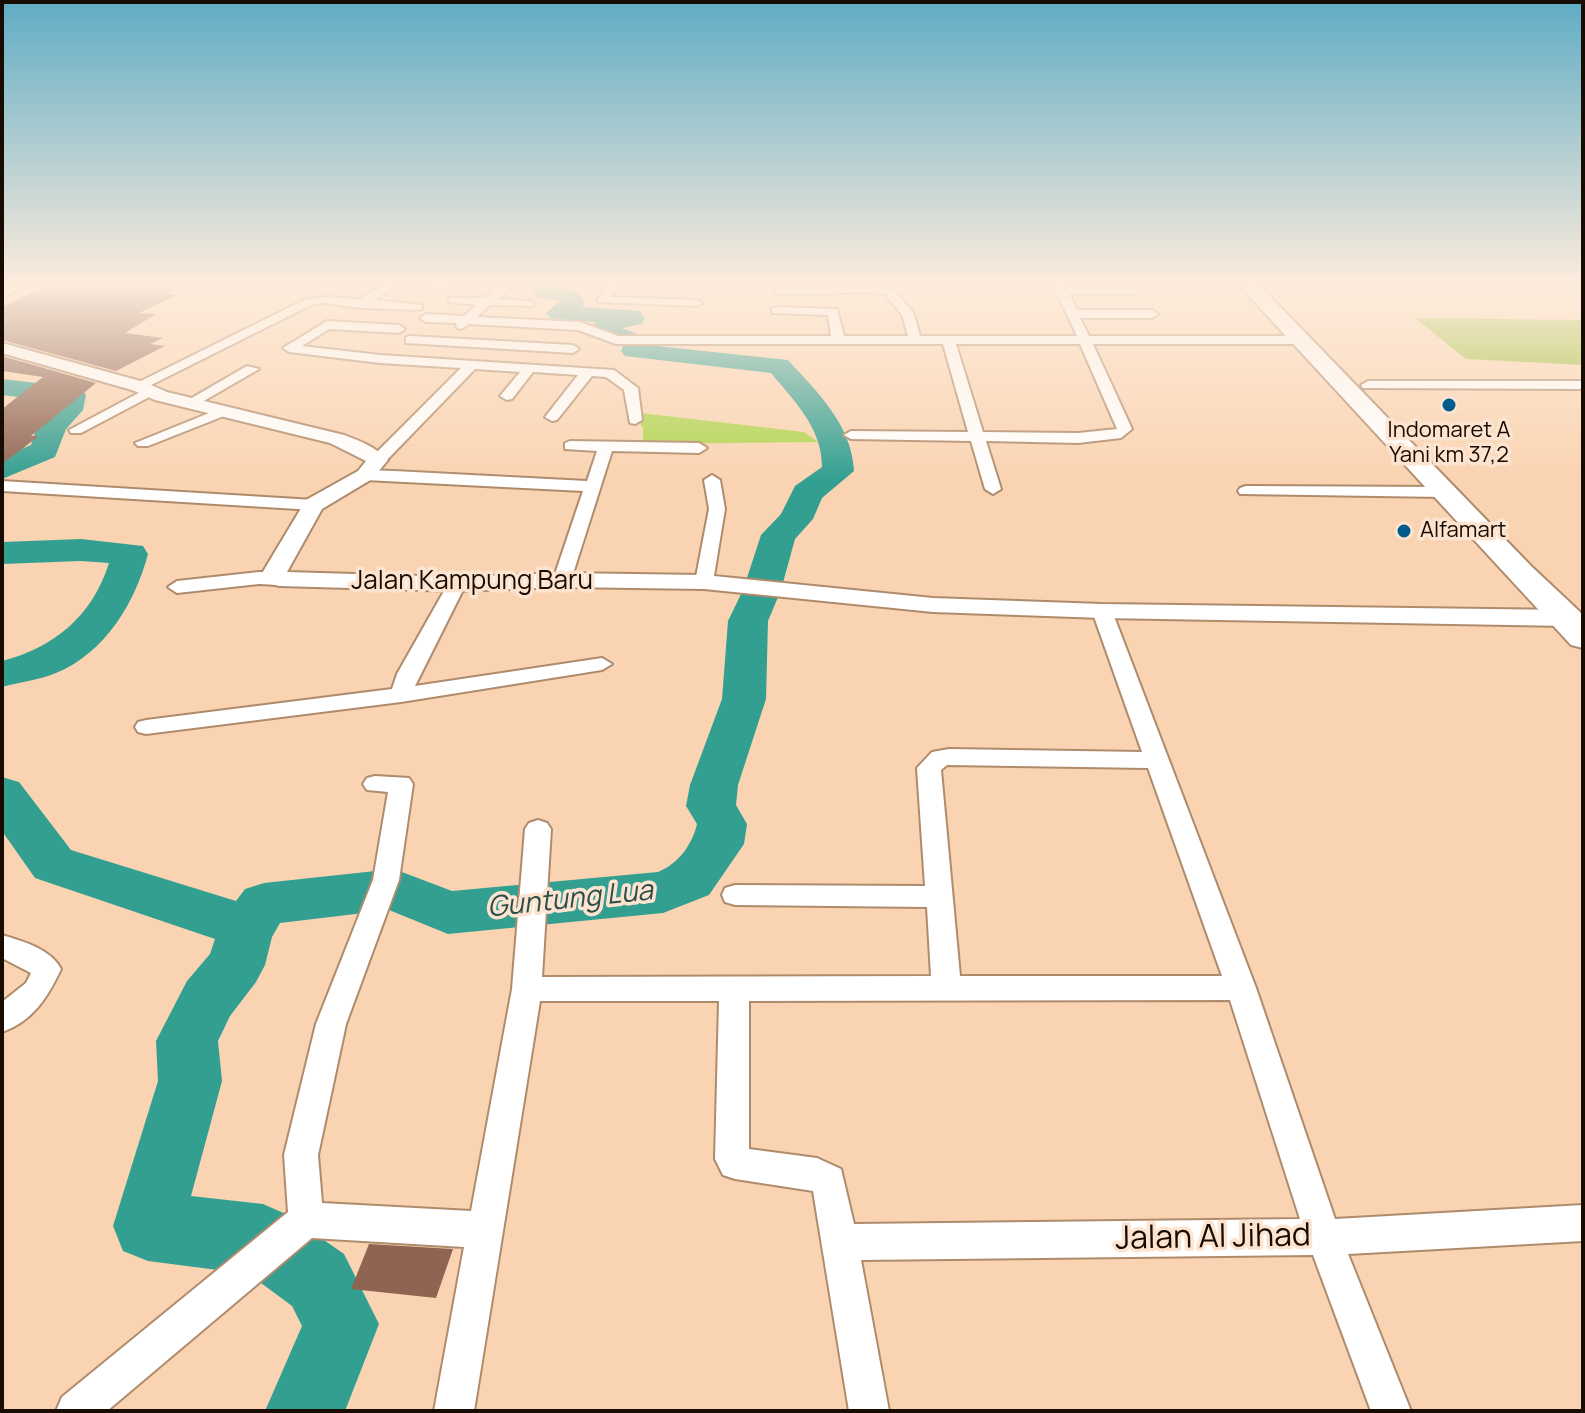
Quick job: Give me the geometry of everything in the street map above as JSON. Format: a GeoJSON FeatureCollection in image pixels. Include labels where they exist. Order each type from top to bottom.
{"type":"FeatureCollection","features":[{"type":"Feature","properties":{"kind":"highway"},"geometry":{"type":"LineString","coordinates":[[1316,349],[1444,492],[1578,619]]}},
{"type":"Feature","properties":{"kind":"highway"},"geometry":{"type":"LineString","coordinates":[[1323,349],[1368,385],[1578,619]]}},
{"type":"Feature","properties":{"kind":"street"},"geometry":{"type":"LineString","coordinates":[[5,349],[190,403],[337,439],[362,449],[371,467]]}},
{"type":"Feature","properties":{"kind":"street"},"geometry":{"type":"LineString","coordinates":[[76,430],[218,349]]}},
{"type":"Feature","properties":{"kind":"street"},"geometry":{"type":"LineString","coordinates":[[298,349],[417,362],[613,374],[628,385],[635,420]]}},
{"type":"Feature","properties":{"kind":"street"},"geometry":{"type":"LineString","coordinates":[[417,362],[433,349]]}},
{"type":"Feature","properties":{"kind":"street"},"geometry":{"type":"LineString","coordinates":[[951,349],[993,489]]}},
{"type":"Feature","properties":{"kind":"street"},"geometry":{"type":"LineString","coordinates":[[851,435],[1078,438],[1121,434],[1125,429],[1122,419],[1088,349]]}},
{"type":"Feature","properties":{"kind":"street"},"geometry":{"type":"LineString","coordinates":[[279,579],[273,575],[314,505],[371,467],[471,365]]}},
{"type":"Feature","properties":{"kind":"street"},"geometry":{"type":"LineString","coordinates":[[190,403],[252,369]]}},
{"type":"Feature","properties":{"kind":"street"},"geometry":{"type":"LineString","coordinates":[[507,396],[529,369]]}},
{"type":"Feature","properties":{"kind":"street"},"geometry":{"type":"LineString","coordinates":[[552,417],[588,372]]}},
{"type":"Feature","properties":{"kind":"street"},"geometry":{"type":"LineString","coordinates":[[1368,385],[1583,385]]}},
{"type":"Feature","properties":{"kind":"street"},"geometry":{"type":"LineString","coordinates":[[143,443],[224,411]]}},
{"type":"Feature","properties":{"kind":"street"},"geometry":{"type":"LineString","coordinates":[[570,446],[699,448]]}},
{"type":"Feature","properties":{"kind":"street"},"geometry":{"type":"LineString","coordinates":[[562,580],[606,447]]}},
{"type":"Feature","properties":{"kind":"street"},"geometry":{"type":"LineString","coordinates":[[371,467],[422,476],[512,484],[594,486]]}},
{"type":"Feature","properties":{"kind":"street"},"geometry":{"type":"LineString","coordinates":[[704,582],[717,509],[712,480]]}},
{"type":"Feature","properties":{"kind":"street"},"geometry":{"type":"LineString","coordinates":[[2,486],[314,505]]}},
{"type":"Feature","properties":{"kind":"street"},"geometry":{"type":"LineString","coordinates":[[1246,491],[1444,492]]}},
{"type":"Feature","properties":{"kind":"street"},"geometry":{"type":"LineString","coordinates":[[177,587],[259,578],[279,579]]}},
{"type":"Feature","properties":{"kind":"street","name":"Jalan Kampung Baru"},"geometry":{"type":"LineString","coordinates":[[279,579],[457,584],[562,580],[704,582],[888,602],[1102,611],[1578,619]]}},
{"type":"Feature","properties":{"kind":"street"},"geometry":{"type":"LineString","coordinates":[[401,695],[408,674],[457,584]]}},
{"type":"Feature","properties":{"kind":"street"},"geometry":{"type":"LineString","coordinates":[[1102,611],[1241,988],[1324,1237],[1391,1411]]}},
{"type":"Feature","properties":{"kind":"street"},"geometry":{"type":"LineString","coordinates":[[146,727],[401,695],[602,664]]}},
{"type":"Feature","properties":{"kind":"street"},"geometry":{"type":"LineString","coordinates":[[947,989],[929,768],[933,762],[949,757],[1157,760]]}},
{"type":"Feature","properties":{"kind":"street"},"geometry":{"type":"LineString","coordinates":[[306,1220],[301,1155],[328,1039],[383,889],[401,784],[375,784]]}},
{"type":"Feature","properties":{"kind":"street"},"geometry":{"type":"LineString","coordinates":[[454,1411],[527,989],[538,829]]}},
{"type":"Feature","properties":{"kind":"street"},"geometry":{"type":"LineString","coordinates":[[735,895],[940,897]]}},
{"type":"Feature","properties":{"kind":"street"},"geometry":{"type":"LineString","coordinates":[[2,946],[35,960],[47,969],[36,992],[2,1019]]}},
{"type":"Feature","properties":{"kind":"street"},"geometry":{"type":"LineString","coordinates":[[527,989],[1241,988]]}},
{"type":"Feature","properties":{"kind":"street"},"geometry":{"type":"LineString","coordinates":[[734,989],[732,1159],[735,1163],[824,1177],[831,1186],[869,1411]]}},
{"type":"Feature","properties":{"kind":"street"},"geometry":{"type":"LineString","coordinates":[[76,1411],[306,1220],[485,1230]]}},
{"type":"Feature","properties":{"kind":"street","name":"Jalan Al Jihad"},"geometry":{"type":"LineString","coordinates":[[842,1242],[1324,1237],[1583,1223]]}},
{"type":"Feature","properties":{"kind":"green space"},"geometry":{"type":"Polygon","coordinates":[[[1453,349],[1583,349],[1583,365],[1466,359],[1453,349]]]}},
{"type":"Feature","properties":{"kind":"green space"},"geometry":{"type":"Polygon","coordinates":[[[632,412],[804,432],[818,442],[643,444],[643,428],[632,412]]]}},
{"type":"Feature","properties":{"kind":"building"},"geometry":{"type":"Polygon","coordinates":[[[35,349],[159,349],[116,371],[35,349]]]}},
{"type":"Feature","properties":{"kind":"building"},"geometry":{"type":"Polygon","coordinates":[[[2,356],[96,383],[31,436],[39,436],[2,464],[2,409],[43,377],[2,371],[2,356]]]}},
{"type":"Feature","properties":{"kind":"building"},"geometry":{"type":"Polygon","coordinates":[[[369,1244],[453,1249],[436,1298],[351,1289],[369,1244]]]}},
{"type":"Feature","properties":{"kind":"waterway","name":"Guntung Lua"},"geometry":{"type":"LineString","coordinates":[[245,932],[264,904],[394,889],[448,913],[663,892],[690,881],[718,844],[722,824],[711,806],[714,785],[744,699],[748,621],[762,590],[779,535],[796,519],[807,493],[838,471],[838,456],[828,427],[779,366],[634,349]]}},
{"type":"Feature","properties":{"kind":"waterway"},"geometry":{"type":"LineString","coordinates":[[2,387],[72,395],[69,410],[52,426],[44,450],[2,469]]}},
{"type":"Feature","properties":{"kind":"waterway"},"geometry":{"type":"LineString","coordinates":[[2,553],[81,550],[130,554],[110,604],[88,632],[44,663],[2,674]]}},
{"type":"Feature","properties":{"kind":"waterway"},"geometry":{"type":"LineString","coordinates":[[2,794],[53,864],[231,921],[245,932]]}},
{"type":"Feature","properties":{"kind":"waterway"},"geometry":{"type":"LineString","coordinates":[[245,932],[236,965],[208,999],[187,1041],[190,1081],[148,1226],[263,1240],[318,1280],[341,1324],[305,1411]]}},
{"type":"Feature","properties":{"kind":"place","name":"Indomaret A Yani km 37,2"},"geometry":{"type":"Point","coordinates":[1449,405]}},
{"type":"Feature","properties":{"kind":"place","name":"Alfamart"},"geometry":{"type":"Point","coordinates":[1404,531]}}]}
